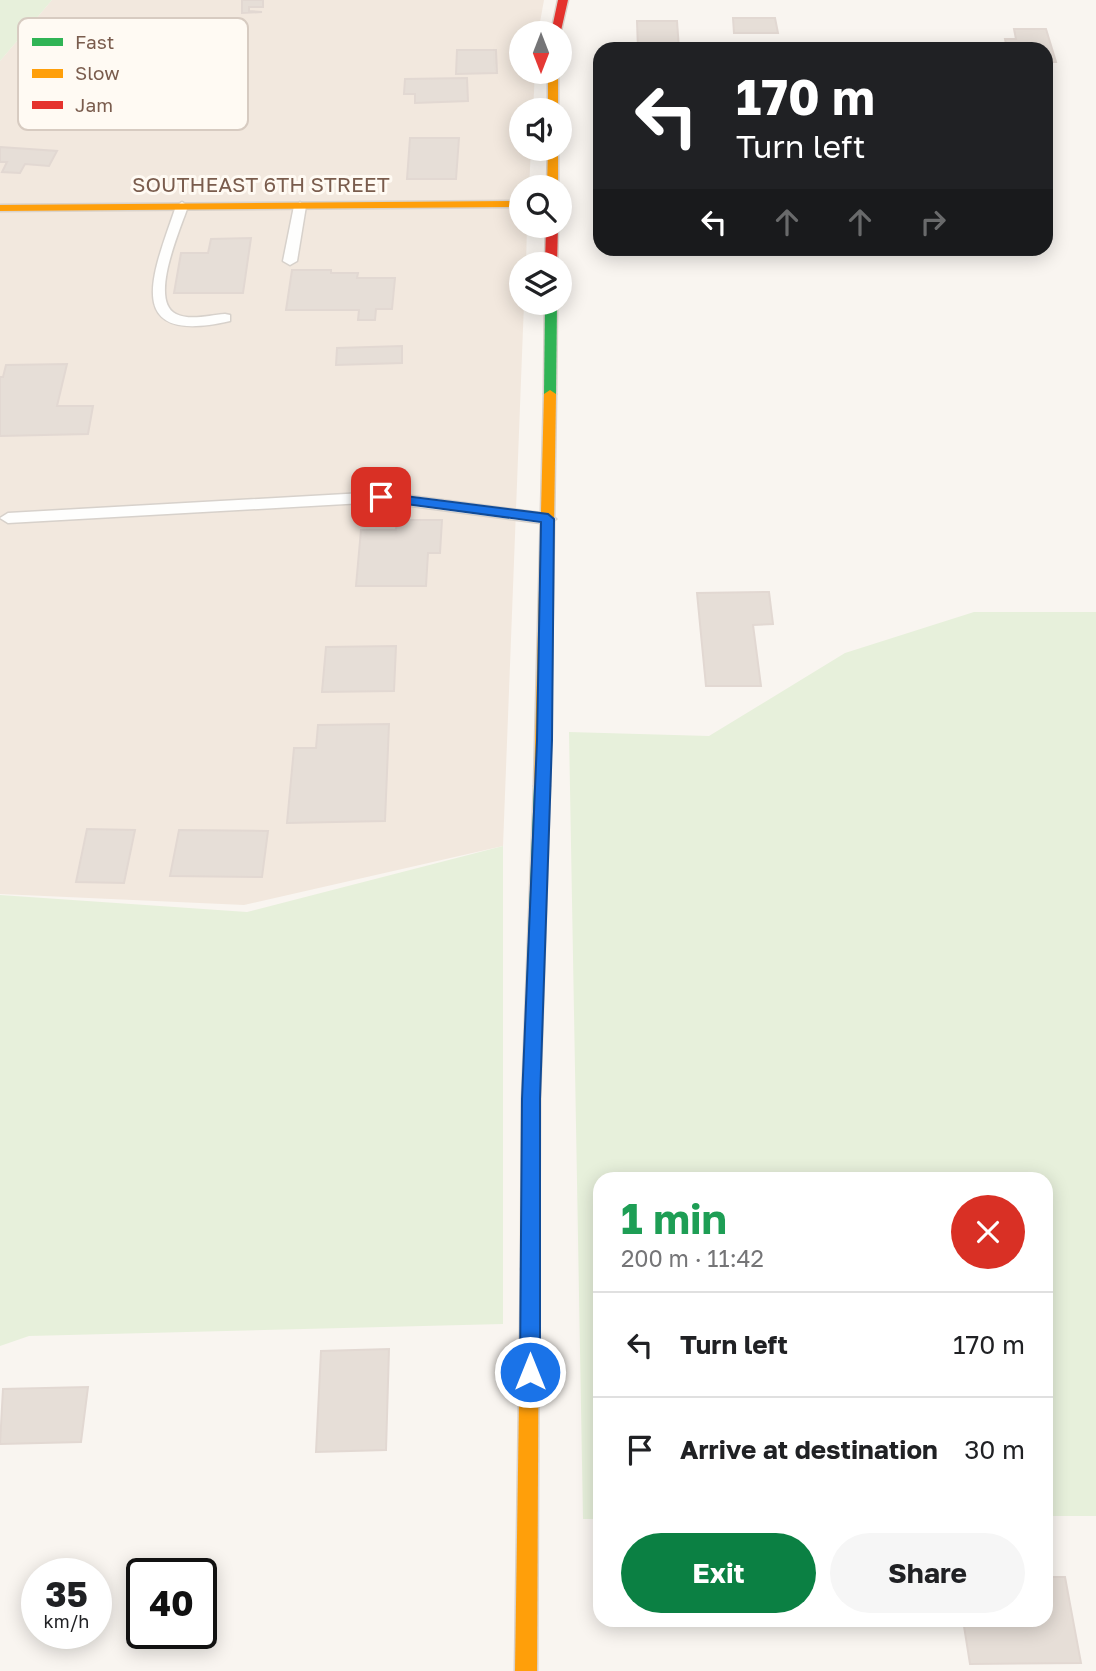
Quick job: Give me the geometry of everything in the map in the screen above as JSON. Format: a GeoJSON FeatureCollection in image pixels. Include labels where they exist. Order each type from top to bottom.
{"type":"FeatureCollection","features":[{"type":"Feature","properties":{"kind":"street"},"geometry":{"type":"LineString","coordinates":[[559,21],[563,0]]}},
{"type":"Feature","properties":{"kind":"street","name":"SOUTHEAST 6TH STREET"},"geometry":{"type":"LineString","coordinates":[[0,208],[509,204]]}},
{"type":"Feature","properties":{"kind":"street"},"geometry":{"type":"LineString","coordinates":[[526,1671],[531,1099],[544,740],[551,315]]}},
{"type":"Feature","properties":{"kind":"lane"},"geometry":{"type":"LineString","coordinates":[[183,206],[158,288],[158,305],[162,314],[170,319],[202,322],[225,318]]}},
{"type":"Feature","properties":{"kind":"lane"},"geometry":{"type":"LineString","coordinates":[[290,261],[300,206]]}},
{"type":"Feature","properties":{"kind":"lane"},"geometry":{"type":"LineString","coordinates":[[8,518],[381,497],[548,519]]}},
{"type":"Feature","properties":{"kind":"shaded area"},"geometry":{"type":"Polygon","coordinates":[[[52,0],[544,0],[540,21],[509,21],[509,84],[534,84],[534,98],[509,98],[509,161],[530,161],[530,175],[509,175],[509,238],[527,238],[526,252],[509,252],[509,315],[524,315],[503,846],[244,905],[0,894],[0,61],[18,40],[18,130],[248,130],[248,18],[37,18],[52,0]]]}},
{"type":"Feature","properties":{"kind":"green space"},"geometry":{"type":"Polygon","coordinates":[[[0,0],[52,0],[37,18],[18,18],[18,40],[0,61],[0,0]]]}},
{"type":"Feature","properties":{"kind":"green space"},"geometry":{"type":"Polygon","coordinates":[[[974,612],[1096,612],[1096,1516],[1053,1516],[1053,1172],[593,1172],[593,1519],[583,1519],[569,732],[709,736],[845,653],[974,612]]]}},
{"type":"Feature","properties":{"kind":"green space"},"geometry":{"type":"Polygon","coordinates":[[[503,846],[503,1324],[29,1336],[0,1346],[0,895],[247,912],[503,846]]]}},
{"type":"Feature","properties":{"kind":"building"},"geometry":{"type":"Polygon","coordinates":[[[242,0],[263,0],[263,7],[249,7],[249,11],[262,12],[242,13],[242,0]]]}},
{"type":"Feature","properties":{"kind":"building"},"geometry":{"type":"Polygon","coordinates":[[[733,18],[775,18],[778,33],[734,33],[733,18]]]}},
{"type":"Feature","properties":{"kind":"building"},"geometry":{"type":"Polygon","coordinates":[[[637,21],[677,21],[678,42],[638,42],[637,21]]]}},
{"type":"Feature","properties":{"kind":"building"},"geometry":{"type":"Polygon","coordinates":[[[1014,29],[1046,29],[1050,42],[1006,42],[1005,39],[1016,39],[1014,29]]]}},
{"type":"Feature","properties":{"kind":"building"},"geometry":{"type":"Polygon","coordinates":[[[457,50],[496,50],[497,73],[456,74],[457,50]]]}},
{"type":"Feature","properties":{"kind":"building"},"geometry":{"type":"Polygon","coordinates":[[[467,78],[468,101],[415,103],[415,94],[404,94],[405,79],[467,78]]]}},
{"type":"Feature","properties":{"kind":"building"},"geometry":{"type":"Polygon","coordinates":[[[410,138],[459,138],[456,179],[407,179],[410,138]]]}},
{"type":"Feature","properties":{"kind":"building"},"geometry":{"type":"Polygon","coordinates":[[[0,147],[57,151],[49,166],[25,164],[20,173],[2,172],[7,162],[0,162],[0,147]]]}},
{"type":"Feature","properties":{"kind":"building"},"geometry":{"type":"Polygon","coordinates":[[[251,238],[243,293],[174,293],[181,253],[208,253],[211,239],[251,238]]]}},
{"type":"Feature","properties":{"kind":"building"},"geometry":{"type":"Polygon","coordinates":[[[292,270],[331,270],[331,273],[358,273],[357,278],[395,278],[392,309],[376,309],[375,320],[358,320],[359,310],[286,310],[292,270]]]}},
{"type":"Feature","properties":{"kind":"building"},"geometry":{"type":"Polygon","coordinates":[[[402,346],[402,363],[336,365],[337,348],[402,346]]]}},
{"type":"Feature","properties":{"kind":"building"},"geometry":{"type":"Polygon","coordinates":[[[67,364],[57,406],[93,406],[88,434],[0,436],[0,377],[3,377],[6,365],[67,364]]]}},
{"type":"Feature","properties":{"kind":"building"},"geometry":{"type":"Polygon","coordinates":[[[397,520],[442,520],[440,553],[428,553],[426,586],[356,586],[361,530],[396,530],[397,520]]]}},
{"type":"Feature","properties":{"kind":"building"},"geometry":{"type":"Polygon","coordinates":[[[769,592],[773,624],[753,625],[761,686],[706,686],[697,593],[769,592]]]}},
{"type":"Feature","properties":{"kind":"building"},"geometry":{"type":"Polygon","coordinates":[[[396,646],[394,691],[322,692],[326,647],[396,646]]]}},
{"type":"Feature","properties":{"kind":"building"},"geometry":{"type":"Polygon","coordinates":[[[389,724],[385,821],[287,823],[294,748],[316,748],[318,725],[389,724]]]}},
{"type":"Feature","properties":{"kind":"building"},"geometry":{"type":"Polygon","coordinates":[[[87,829],[135,830],[124,883],[76,882],[87,829]]]}},
{"type":"Feature","properties":{"kind":"building"},"geometry":{"type":"Polygon","coordinates":[[[179,830],[268,831],[262,877],[170,876],[179,830]]]}},
{"type":"Feature","properties":{"kind":"building"},"geometry":{"type":"Polygon","coordinates":[[[389,1349],[386,1450],[316,1452],[321,1351],[389,1349]]]}},
{"type":"Feature","properties":{"kind":"building"},"geometry":{"type":"Polygon","coordinates":[[[88,1387],[81,1442],[0,1444],[3,1389],[88,1387]]]}},
{"type":"Feature","properties":{"kind":"building"},"geometry":{"type":"Polygon","coordinates":[[[1053,1577],[1065,1577],[1081,1663],[970,1664],[964,1627],[1053,1627],[1053,1577]]]}},
{"type":"Feature","properties":{"kind":"traffic: fast"},"geometry":{"type":"LineString","coordinates":[[550,394],[551,315]]}},
{"type":"Feature","properties":{"kind":"traffic: fast"},"geometry":{"type":"LineString","coordinates":[[530,1269],[531,1099],[542,786]]}},
{"type":"Feature","properties":{"kind":"traffic: slow"},"geometry":{"type":"LineString","coordinates":[[553,84],[553,98]]}},
{"type":"Feature","properties":{"kind":"traffic: slow"},"geometry":{"type":"LineString","coordinates":[[553,161],[553,175]]}},
{"type":"Feature","properties":{"kind":"traffic: slow"},"geometry":{"type":"LineString","coordinates":[[0,208],[509,204]]}},
{"type":"Feature","properties":{"kind":"traffic: slow"},"geometry":{"type":"LineString","coordinates":[[542,786],[550,394]]}},
{"type":"Feature","properties":{"kind":"traffic: slow"},"geometry":{"type":"LineString","coordinates":[[526,1671],[530,1269]]}},
{"type":"Feature","properties":{"kind":"traffic: jam"},"geometry":{"type":"LineString","coordinates":[[559,21],[563,0]]}},
{"type":"Feature","properties":{"kind":"traffic: jam"},"geometry":{"type":"LineString","coordinates":[[551,252],[552,238]]}},
{"type":"Feature","properties":{"kind":"route"},"geometry":{"type":"LineString","coordinates":[[381,497],[548,519],[544,740],[531,1099],[530,1372]]}}]}
